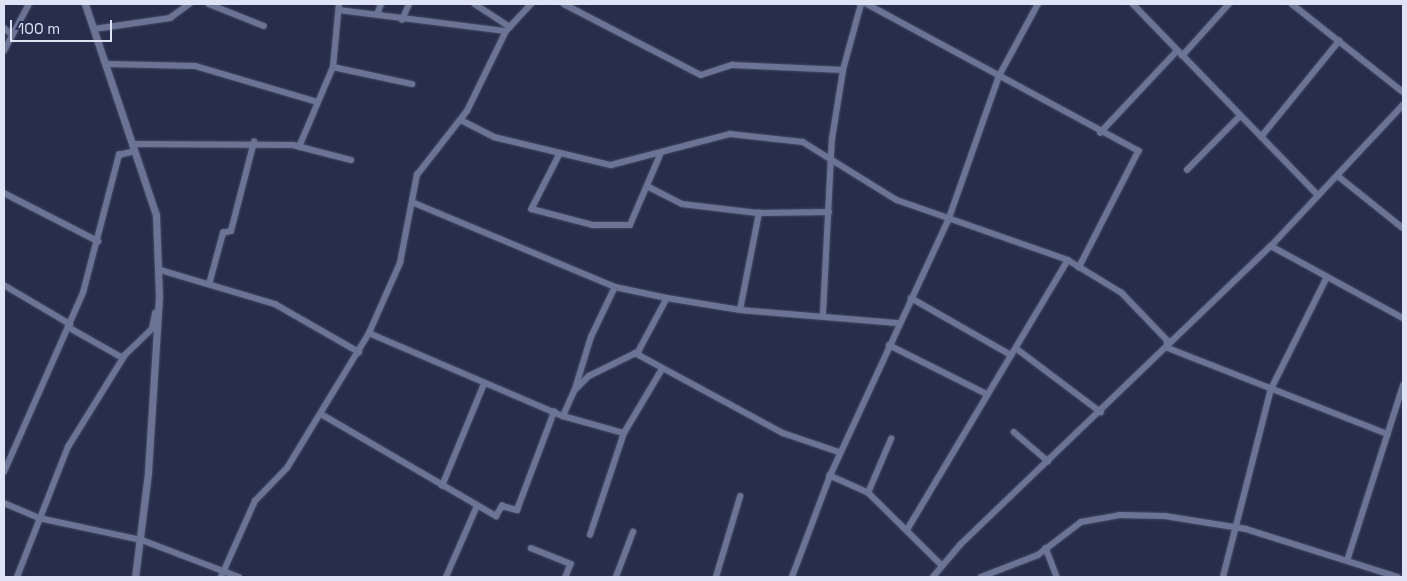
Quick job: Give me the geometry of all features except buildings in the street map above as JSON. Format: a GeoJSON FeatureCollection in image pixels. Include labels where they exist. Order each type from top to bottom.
{"type":"FeatureCollection","features":[{"type":"Feature","properties":{"kind":"street"},"geometry":{"type":"LineString","coordinates":[[4,51],[29,4]]}},
{"type":"Feature","properties":{"kind":"street"},"geometry":{"type":"LineString","coordinates":[[85,4],[108,64],[156,215],[160,270],[159,297],[142,540],[135,577]]}},
{"type":"Feature","properties":{"kind":"street"},"geometry":{"type":"LineString","coordinates":[[94,29],[170,18],[189,4]]}},
{"type":"Feature","properties":{"kind":"street"},"geometry":{"type":"LineString","coordinates":[[209,4],[264,26]]}},
{"type":"Feature","properties":{"kind":"street"},"geometry":{"type":"LineString","coordinates":[[377,15],[381,4]]}},
{"type":"Feature","properties":{"kind":"street"},"geometry":{"type":"LineString","coordinates":[[402,20],[409,4]]}},
{"type":"Feature","properties":{"kind":"street"},"geometry":{"type":"LineString","coordinates":[[475,4],[508,29]]}},
{"type":"Feature","properties":{"kind":"street"},"geometry":{"type":"LineString","coordinates":[[222,575],[254,501],[287,468],[369,333],[400,262],[417,175],[461,120],[508,29],[531,4]]}},
{"type":"Feature","properties":{"kind":"street"},"geometry":{"type":"LineString","coordinates":[[564,4],[701,75],[732,65],[843,70]]}},
{"type":"Feature","properties":{"kind":"street"},"geometry":{"type":"LineString","coordinates":[[823,314],[828,212],[843,70],[861,4]]}},
{"type":"Feature","properties":{"kind":"street"},"geometry":{"type":"LineString","coordinates":[[867,4],[999,76],[1012,79],[1100,133],[1139,151],[1079,268]]}},
{"type":"Feature","properties":{"kind":"street"},"geometry":{"type":"LineString","coordinates":[[792,577],[839,452],[948,220],[999,76],[1038,4]]}},
{"type":"Feature","properties":{"kind":"street"},"geometry":{"type":"LineString","coordinates":[[1133,4],[1318,195]]}},
{"type":"Feature","properties":{"kind":"street"},"geometry":{"type":"LineString","coordinates":[[1100,133],[1229,4]]}},
{"type":"Feature","properties":{"kind":"street"},"geometry":{"type":"LineString","coordinates":[[1292,4],[1403,92]]}},
{"type":"Feature","properties":{"kind":"street"},"geometry":{"type":"LineString","coordinates":[[299,147],[333,67],[339,7],[402,20],[508,29]]}},
{"type":"Feature","properties":{"kind":"street"},"geometry":{"type":"LineString","coordinates":[[4,28],[13,35]]}},
{"type":"Feature","properties":{"kind":"street"},"geometry":{"type":"LineString","coordinates":[[1261,137],[1339,41]]}},
{"type":"Feature","properties":{"kind":"street"},"geometry":{"type":"LineString","coordinates":[[108,64],[195,66],[317,102]]}},
{"type":"Feature","properties":{"kind":"street"},"geometry":{"type":"LineString","coordinates":[[333,67],[412,84]]}},
{"type":"Feature","properties":{"kind":"street"},"geometry":{"type":"LineString","coordinates":[[933,577],[1048,461],[1168,348],[1271,246],[1403,105]]}},
{"type":"Feature","properties":{"kind":"street"},"geometry":{"type":"LineString","coordinates":[[1187,170],[1240,116]]}},
{"type":"Feature","properties":{"kind":"street"},"geometry":{"type":"LineString","coordinates":[[461,120],[494,137],[611,165],[660,155],[730,134],[803,142],[833,157],[897,200],[948,220],[1040,247],[1068,260],[1122,293],[1168,340],[1168,348]]}},
{"type":"Feature","properties":{"kind":"street"},"geometry":{"type":"LineString","coordinates":[[210,281],[223,233],[231,231],[254,142]]}},
{"type":"Feature","properties":{"kind":"street"},"geometry":{"type":"LineString","coordinates":[[4,472],[69,325],[98,241],[119,155],[134,147],[254,142],[299,147],[351,160]]}},
{"type":"Feature","properties":{"kind":"street"},"geometry":{"type":"LineString","coordinates":[[560,154],[532,209],[593,225],[630,225],[660,155]]}},
{"type":"Feature","properties":{"kind":"street"},"geometry":{"type":"LineString","coordinates":[[1338,176],[1403,228]]}},
{"type":"Feature","properties":{"kind":"street"},"geometry":{"type":"LineString","coordinates":[[647,186],[673,202],[759,213],[828,212]]}},
{"type":"Feature","properties":{"kind":"street"},"geometry":{"type":"LineString","coordinates":[[4,193],[98,241]]}},
{"type":"Feature","properties":{"kind":"street"},"geometry":{"type":"LineString","coordinates":[[412,202],[615,286],[667,298],[740,310],[823,314],[899,323]]}},
{"type":"Feature","properties":{"kind":"street"},"geometry":{"type":"LineString","coordinates":[[740,310],[759,213]]}},
{"type":"Feature","properties":{"kind":"street"},"geometry":{"type":"LineString","coordinates":[[1271,246],[1403,318]]}},
{"type":"Feature","properties":{"kind":"street"},"geometry":{"type":"LineString","coordinates":[[907,530],[987,394],[1017,349],[1068,260]]}},
{"type":"Feature","properties":{"kind":"street"},"geometry":{"type":"LineString","coordinates":[[160,270],[210,281],[275,304],[359,352]]}},
{"type":"Feature","properties":{"kind":"street"},"geometry":{"type":"LineString","coordinates":[[1223,577],[1271,390],[1328,278]]}},
{"type":"Feature","properties":{"kind":"street"},"geometry":{"type":"LineString","coordinates":[[4,285],[123,358]]}},
{"type":"Feature","properties":{"kind":"street"},"geometry":{"type":"LineString","coordinates":[[563,416],[574,390],[591,337],[615,286]]}},
{"type":"Feature","properties":{"kind":"street"},"geometry":{"type":"LineString","coordinates":[[17,577],[68,447],[123,358],[152,329],[159,297]]}},
{"type":"Feature","properties":{"kind":"street"},"geometry":{"type":"LineString","coordinates":[[574,390],[589,376],[635,353],[667,298]]}},
{"type":"Feature","properties":{"kind":"street"},"geometry":{"type":"LineString","coordinates":[[911,298],[1011,356]]}},
{"type":"Feature","properties":{"kind":"street"},"geometry":{"type":"LineString","coordinates":[[369,333],[484,384],[563,416],[624,432]]}},
{"type":"Feature","properties":{"kind":"street"},"geometry":{"type":"LineString","coordinates":[[889,345],[987,394]]}},
{"type":"Feature","properties":{"kind":"street"},"geometry":{"type":"LineString","coordinates":[[1168,348],[1271,390],[1388,434]]}},
{"type":"Feature","properties":{"kind":"street"},"geometry":{"type":"LineString","coordinates":[[1017,349],[1101,412]]}},
{"type":"Feature","properties":{"kind":"street"},"geometry":{"type":"LineString","coordinates":[[635,353],[661,371],[783,433],[839,452]]}},
{"type":"Feature","properties":{"kind":"street"},"geometry":{"type":"LineString","coordinates":[[590,535],[624,432],[661,371]]}},
{"type":"Feature","properties":{"kind":"street"},"geometry":{"type":"LineString","coordinates":[[442,486],[484,384]]}},
{"type":"Feature","properties":{"kind":"street"},"geometry":{"type":"LineString","coordinates":[[1348,558],[1403,386]]}},
{"type":"Feature","properties":{"kind":"street"},"geometry":{"type":"LineString","coordinates":[[321,414],[496,516],[502,506],[518,510],[554,412]]}},
{"type":"Feature","properties":{"kind":"street"},"geometry":{"type":"LineString","coordinates":[[1014,432],[1048,461]]}},
{"type":"Feature","properties":{"kind":"street"},"geometry":{"type":"LineString","coordinates":[[868,493],[890,439]]}},
{"type":"Feature","properties":{"kind":"street"},"geometry":{"type":"LineString","coordinates":[[830,476],[868,493],[942,566]]}},
{"type":"Feature","properties":{"kind":"street"},"geometry":{"type":"LineString","coordinates":[[716,577],[740,497]]}},
{"type":"Feature","properties":{"kind":"street"},"geometry":{"type":"LineString","coordinates":[[4,503],[39,518],[142,540],[222,575],[240,577]]}},
{"type":"Feature","properties":{"kind":"street"},"geometry":{"type":"LineString","coordinates":[[446,577],[477,506]]}},
{"type":"Feature","properties":{"kind":"street"},"geometry":{"type":"LineString","coordinates":[[981,577],[1046,548],[1096,516],[1165,516],[1236,528],[1348,558],[1398,577]]}},
{"type":"Feature","properties":{"kind":"street"},"geometry":{"type":"LineString","coordinates":[[616,577],[633,532]]}},
{"type":"Feature","properties":{"kind":"street"},"geometry":{"type":"LineString","coordinates":[[531,548],[571,564],[566,577]]}},
{"type":"Feature","properties":{"kind":"street"},"geometry":{"type":"LineString","coordinates":[[1046,548],[1057,577]]}}]}
